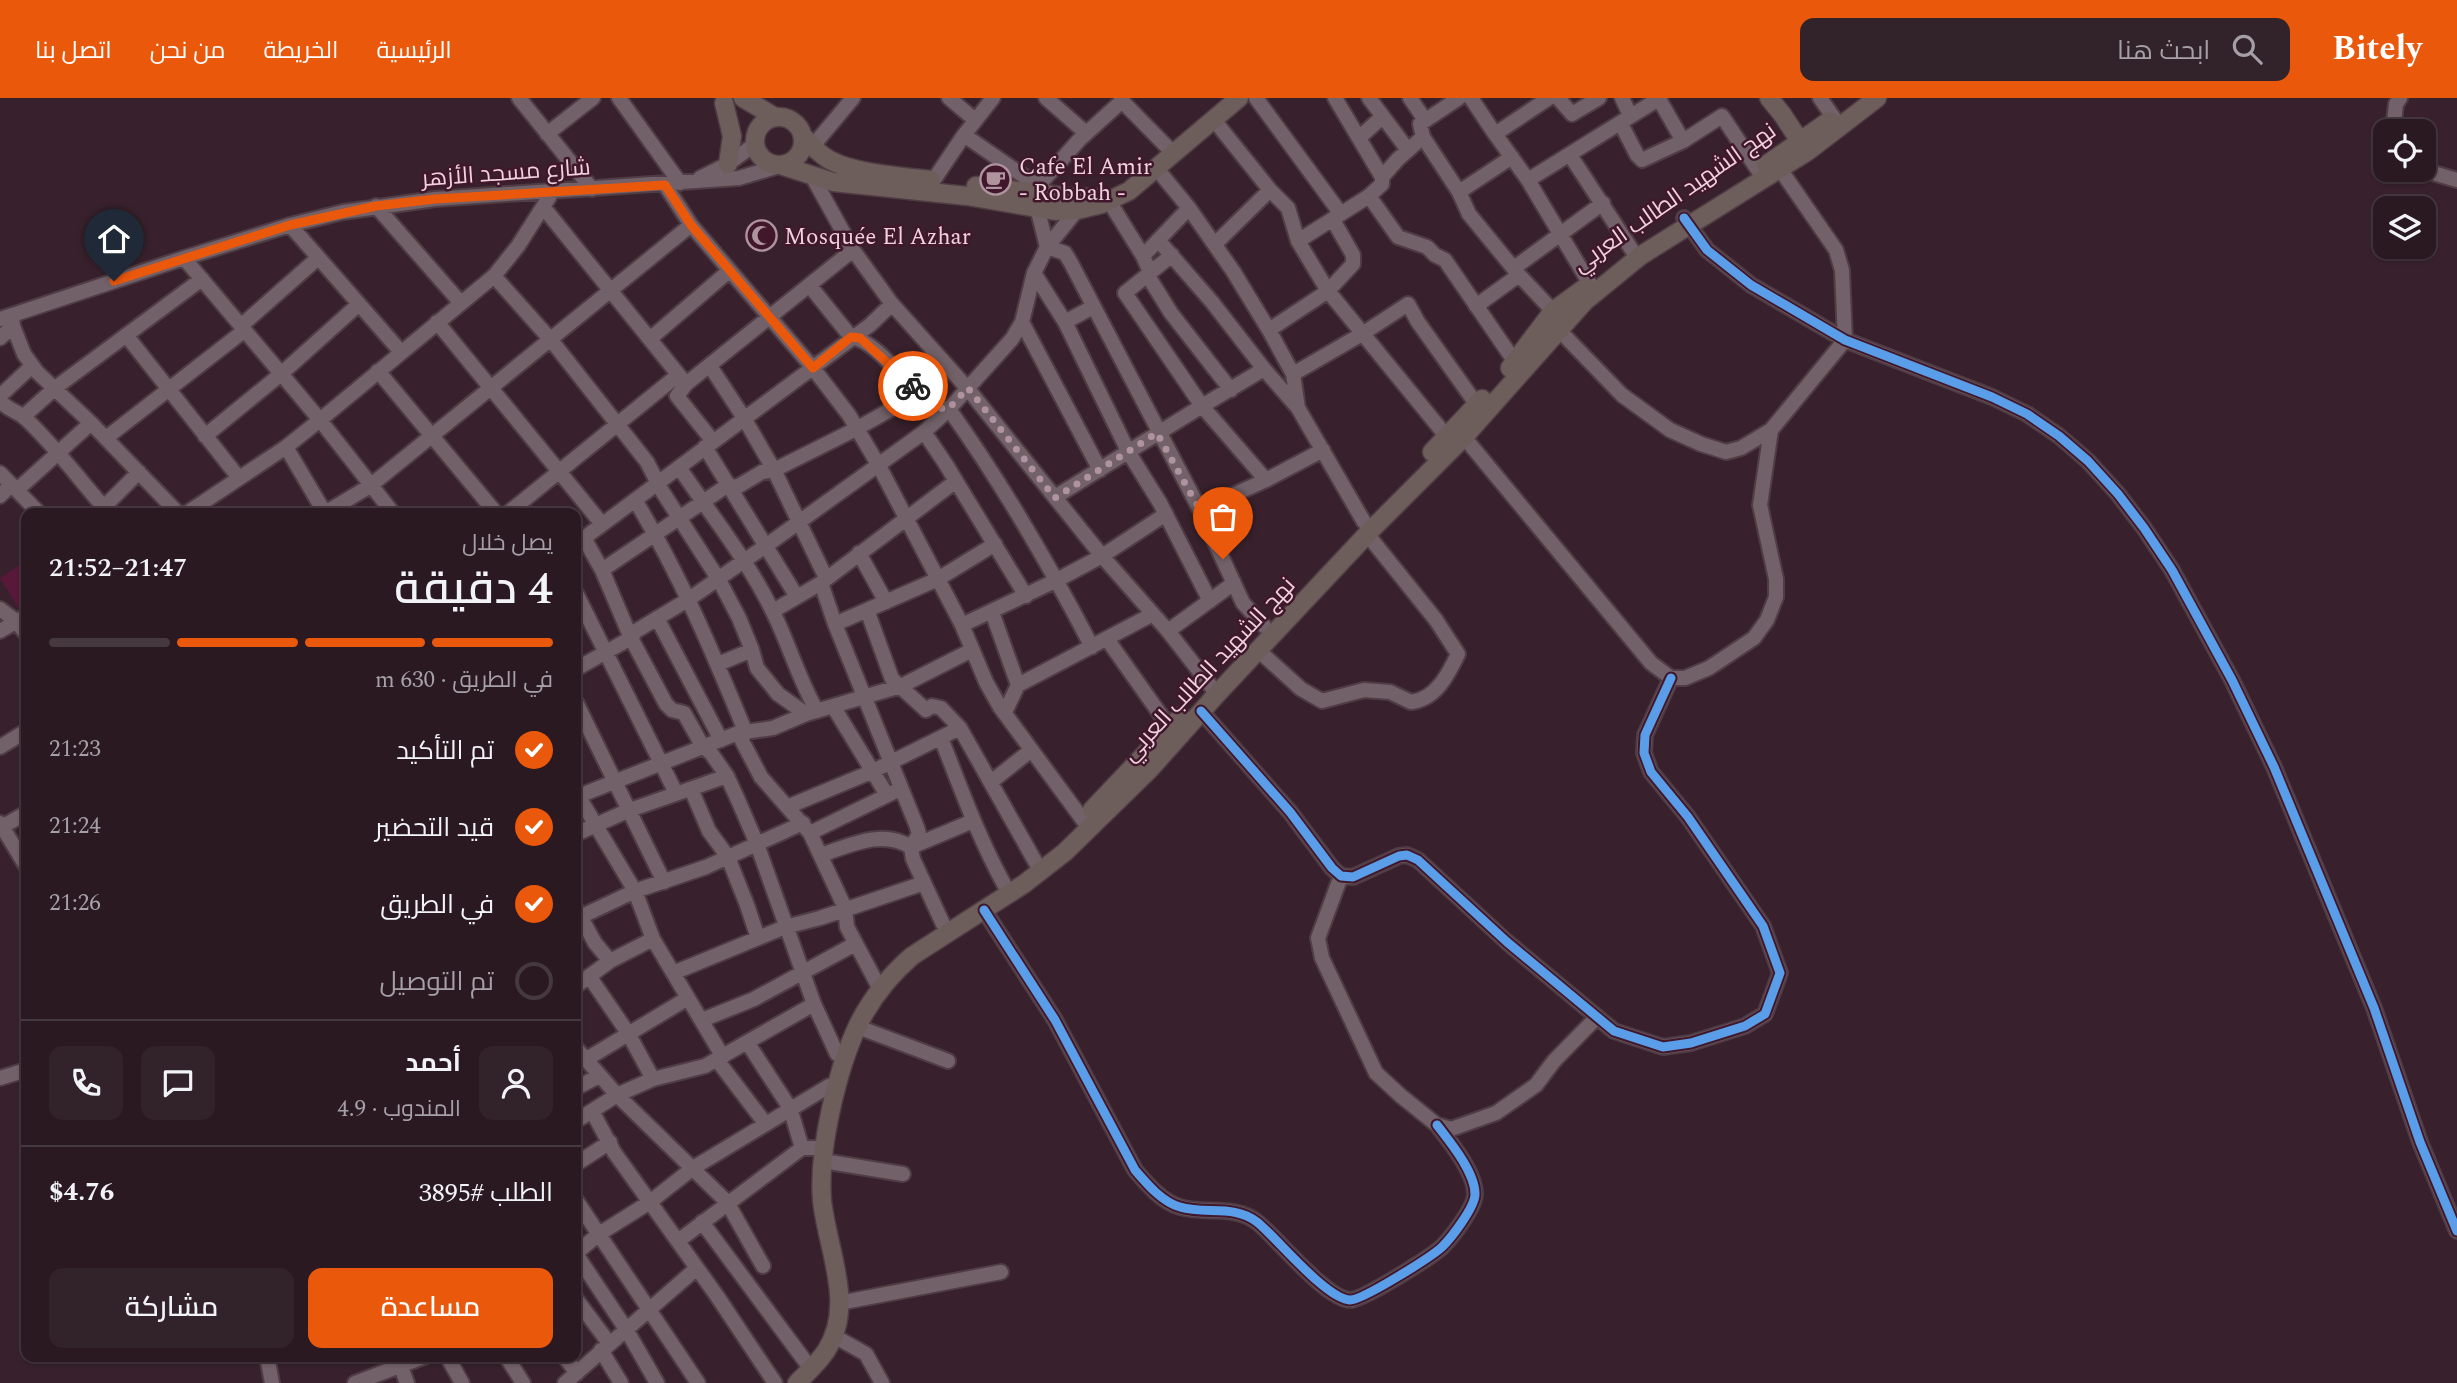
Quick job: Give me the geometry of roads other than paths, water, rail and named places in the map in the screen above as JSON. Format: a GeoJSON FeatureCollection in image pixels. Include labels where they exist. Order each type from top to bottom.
{"type":"FeatureCollection","features":[{"type":"Feature","properties":{"kind":"main road"},"geometry":{"type":"LineString","coordinates":[[745,98],[775,117]]}},
{"type":"Feature","properties":{"kind":"main road"},"geometry":{"type":"LineString","coordinates":[[722,101],[755,143],[763,159],[781,166],[833,182],[967,196],[1038,195],[1055,211],[1077,210],[1109,201],[1129,191],[1239,98]]}},
{"type":"Feature","properties":{"kind":"main road"},"geometry":{"type":"LineString","coordinates":[[1769,98],[1810,141]]}},
{"type":"Feature","properties":{"kind":"main road","name":"نهج الشهيد الطالب العربي"},"geometry":{"type":"LineString","coordinates":[[1455,437],[1476,405],[1590,284],[1632,250],[1780,169],[1859,98]]}},
{"type":"Feature","properties":{"kind":"main road","name":"نهج الشهيد الطالب العربي"},"geometry":{"type":"LineString","coordinates":[[826,1122],[829,1086],[837,1054],[861,1002],[877,984],[912,956],[1024,884],[1065,852],[1150,769],[1201,711],[1213,689],[1264,626],[1455,437],[1556,320],[1758,170],[1810,141],[1877,98]]}},
{"type":"Feature","properties":{"kind":"main road"},"geometry":{"type":"LineString","coordinates":[[722,101],[732,136],[728,164]]}},
{"type":"Feature","properties":{"kind":"main road"},"geometry":{"type":"LineString","coordinates":[[755,143],[762,123],[782,117],[796,123],[808,141],[836,163],[884,174],[1084,199],[1129,191]]}},
{"type":"Feature","properties":{"kind":"main road"},"geometry":{"type":"LineString","coordinates":[[781,166],[797,158],[808,141]]}},
{"type":"Feature","properties":{"kind":"main road","name":"نهج الشهيد الطالب العربي"},"geometry":{"type":"LineString","coordinates":[[797,1383],[826,1352],[834,1336],[839,1315],[828,1252],[816,1218],[814,1152],[858,1027],[887,963],[905,947],[1005,886],[1037,863],[1083,820],[1170,728],[1258,650],[1366,528]]}},
{"type":"Feature","properties":{"kind":"main road","name":"نهج الشهيد الطالب العربي"},"geometry":{"type":"LineString","coordinates":[[783,1383],[805,1362],[820,1341],[829,1320],[828,1252]]}},
{"type":"Feature","properties":{"kind":"street"},"geometry":{"type":"LineString","coordinates":[[547,134],[593,98]]}},
{"type":"Feature","properties":{"kind":"street"},"geometry":{"type":"LineString","coordinates":[[619,98],[680,182],[691,225],[813,368],[849,415],[879,466],[962,625],[986,682],[1000,707],[1083,820]]}},
{"type":"Feature","properties":{"kind":"street"},"geometry":{"type":"LineString","coordinates":[[808,141],[853,98]]}},
{"type":"Feature","properties":{"kind":"street"},"geometry":{"type":"LineString","coordinates":[[949,98],[975,120]]}},
{"type":"Feature","properties":{"kind":"street"},"geometry":{"type":"LineString","coordinates":[[933,181],[993,98]]}},
{"type":"Feature","properties":{"kind":"street"},"geometry":{"type":"LineString","coordinates":[[1046,98],[1086,133]]}},
{"type":"Feature","properties":{"kind":"street"},"geometry":{"type":"LineString","coordinates":[[1256,98],[1337,217],[1353,255],[1353,264],[1328,291],[1269,330]]}},
{"type":"Feature","properties":{"kind":"street"},"geometry":{"type":"LineString","coordinates":[[1298,241],[1382,184],[1382,177],[1335,98]]}},
{"type":"Feature","properties":{"kind":"street"},"geometry":{"type":"LineString","coordinates":[[1369,98],[1408,150]]}},
{"type":"Feature","properties":{"kind":"street"},"geometry":{"type":"LineString","coordinates":[[1410,98],[1425,120]]}},
{"type":"Feature","properties":{"kind":"street"},"geometry":{"type":"LineString","coordinates":[[1459,98],[1419,124],[1423,137],[1459,192],[1469,214],[1622,395],[1680,435],[1726,452],[1741,448],[1771,430],[1845,340],[1842,271],[1836,250],[1780,169]]}},
{"type":"Feature","properties":{"kind":"street"},"geometry":{"type":"LineString","coordinates":[[1471,98],[1528,180],[1590,284]]}},
{"type":"Feature","properties":{"kind":"street"},"geometry":{"type":"LineString","coordinates":[[1495,134],[1549,98]]}},
{"type":"Feature","properties":{"kind":"street"},"geometry":{"type":"LineString","coordinates":[[1558,98],[1572,114],[1599,98]]}},
{"type":"Feature","properties":{"kind":"street"},"geometry":{"type":"LineString","coordinates":[[1622,98],[1637,155],[1642,160],[1683,141],[1722,116],[1758,170]]}},
{"type":"Feature","properties":{"kind":"street"},"geometry":{"type":"LineString","coordinates":[[1528,180],[1659,98],[1683,141]]}},
{"type":"Feature","properties":{"kind":"street"},"geometry":{"type":"LineString","coordinates":[[1821,98],[1834,118]]}},
{"type":"Feature","properties":{"kind":"street"},"geometry":{"type":"LineString","coordinates":[[2394,119],[2396,104],[2400,98]]}},
{"type":"Feature","properties":{"kind":"street"},"geometry":{"type":"LineString","coordinates":[[523,100],[592,189]]}},
{"type":"Feature","properties":{"kind":"street"},"geometry":{"type":"LineString","coordinates":[[1038,195],[1086,133],[1122,100],[1174,154]]}},
{"type":"Feature","properties":{"kind":"street"},"geometry":{"type":"LineString","coordinates":[[1359,138],[1382,117]]}},
{"type":"Feature","properties":{"kind":"street"},"geometry":{"type":"LineString","coordinates":[[1214,120],[1270,190],[1288,208],[1298,241],[1328,291],[1362,334],[1651,663],[1671,678],[1685,678],[1709,668],[1754,638],[1767,620],[1776,597],[1776,579],[1760,505],[1771,430]]}},
{"type":"Feature","properties":{"kind":"street"},"geometry":{"type":"LineString","coordinates":[[964,135],[1038,195],[1047,247]]}},
{"type":"Feature","properties":{"kind":"street"},"geometry":{"type":"LineString","coordinates":[[1382,177],[1423,137]]}},
{"type":"Feature","properties":{"kind":"street","name":"شارع مسجد الأزهر"},"geometry":{"type":"LineString","coordinates":[[680,182],[728,164],[755,143]]}},
{"type":"Feature","properties":{"kind":"street"},"geometry":{"type":"LineString","coordinates":[[1570,155],[1632,250]]}},
{"type":"Feature","properties":{"kind":"street"},"geometry":{"type":"LineString","coordinates":[[1459,192],[1512,157]]}},
{"type":"Feature","properties":{"kind":"street","name":"شارع مسجد الأزهر"},"geometry":{"type":"LineString","coordinates":[[8,320],[184,258],[290,225],[376,206],[435,199],[739,178],[781,166]]}},
{"type":"Feature","properties":{"kind":"street"},"geometry":{"type":"LineString","coordinates":[[1157,169],[1189,208],[1269,330],[1293,374],[1298,408]]}},
{"type":"Feature","properties":{"kind":"street"},"geometry":{"type":"LineString","coordinates":[[2436,174],[2457,180]]}},
{"type":"Feature","properties":{"kind":"street"},"geometry":{"type":"LineString","coordinates":[[812,176],[853,250],[892,304],[968,388],[1102,556],[1168,631],[1213,689]]}},
{"type":"Feature","properties":{"kind":"street"},"geometry":{"type":"LineString","coordinates":[[1214,244],[1270,190]]}},
{"type":"Feature","properties":{"kind":"street"},"geometry":{"type":"LineString","coordinates":[[194,508],[286,447],[494,276],[554,191]]}},
{"type":"Feature","properties":{"kind":"street"},"geometry":{"type":"LineString","coordinates":[[1369,195],[1398,237],[1427,247],[1444,260],[1515,362]]}},
{"type":"Feature","properties":{"kind":"street"},"geometry":{"type":"LineString","coordinates":[[1109,201],[1143,256],[1149,274],[1171,313],[1231,390]]}},
{"type":"Feature","properties":{"kind":"street"},"geometry":{"type":"LineString","coordinates":[[1476,306],[1561,233],[1603,203]]}},
{"type":"Feature","properties":{"kind":"street"},"geometry":{"type":"LineString","coordinates":[[376,206],[460,302]]}},
{"type":"Feature","properties":{"kind":"street"},"geometry":{"type":"LineString","coordinates":[[544,208],[682,380]]}},
{"type":"Feature","properties":{"kind":"street"},"geometry":{"type":"LineString","coordinates":[[1143,256],[1189,208]]}},
{"type":"Feature","properties":{"kind":"street"},"geometry":{"type":"LineString","coordinates":[[581,666],[631,638],[636,631],[719,580],[924,432],[1002,353],[1022,322],[1034,273],[1047,247],[1077,210]]}},
{"type":"Feature","properties":{"kind":"street"},"geometry":{"type":"LineString","coordinates":[[1691,219],[1698,241],[1751,285],[1845,340],[1992,397],[2026,414],[2059,436],[2088,461],[2144,528],[2172,570],[2274,767],[2369,995],[2420,1142],[2457,1231]]}},
{"type":"Feature","properties":{"kind":"street"},"geometry":{"type":"LineString","coordinates":[[290,225],[401,352]]}},
{"type":"Feature","properties":{"kind":"street"},"geometry":{"type":"LineString","coordinates":[[334,508],[370,486],[691,225]]}},
{"type":"Feature","properties":{"kind":"street"},"geometry":{"type":"LineString","coordinates":[[1158,240],[1298,408],[1366,528],[1436,620],[1458,654],[1448,677],[1430,696],[1411,702],[1390,692],[1364,690],[1322,701],[1301,689],[1258,650]]}},
{"type":"Feature","properties":{"kind":"street"},"geometry":{"type":"LineString","coordinates":[[1047,247],[1065,253],[1084,286],[1157,433],[1200,510],[1243,603],[1264,626]]}},
{"type":"Feature","properties":{"kind":"street"},"geometry":{"type":"LineString","coordinates":[[514,508],[618,423],[682,380],[710,366],[853,250]]}},
{"type":"Feature","properties":{"kind":"street"},"geometry":{"type":"LineString","coordinates":[[1171,255],[1125,293],[1202,406],[1265,480]]}},
{"type":"Feature","properties":{"kind":"street"},"geometry":{"type":"LineString","coordinates":[[184,258],[320,420],[389,508]]}},
{"type":"Feature","properties":{"kind":"street"},"geometry":{"type":"LineString","coordinates":[[106,438],[243,327],[318,258]]}},
{"type":"Feature","properties":{"kind":"street"},"geometry":{"type":"LineString","coordinates":[[650,338],[729,271]]}},
{"type":"Feature","properties":{"kind":"street"},"geometry":{"type":"LineString","coordinates":[[1034,273],[1065,322],[1129,453],[1166,514],[1210,601]]}},
{"type":"Feature","properties":{"kind":"street"},"geometry":{"type":"LineString","coordinates":[[494,276],[551,340],[647,462],[740,618],[757,668],[778,694],[811,713]]}},
{"type":"Feature","properties":{"kind":"street"},"geometry":{"type":"LineString","coordinates":[[23,416],[55,388],[202,279]]}},
{"type":"Feature","properties":{"kind":"street"},"geometry":{"type":"LineString","coordinates":[[810,286],[851,337],[860,338],[900,372],[933,407],[948,409],[983,457],[1057,580],[1093,647]]}},
{"type":"Feature","properties":{"kind":"street"},"geometry":{"type":"LineString","coordinates":[[205,436],[281,374],[359,304]]}},
{"type":"Feature","properties":{"kind":"street"},"geometry":{"type":"LineString","coordinates":[[581,540],[870,325],[892,304]]}},
{"type":"Feature","properties":{"kind":"street"},"geometry":{"type":"LineString","coordinates":[[1293,374],[1408,304],[1476,405]]}},
{"type":"Feature","properties":{"kind":"street"},"geometry":{"type":"LineString","coordinates":[[1065,322],[1093,307]]}},
{"type":"Feature","properties":{"kind":"street"},"geometry":{"type":"LineString","coordinates":[[0,338],[8,320]]}},
{"type":"Feature","properties":{"kind":"street"},"geometry":{"type":"LineString","coordinates":[[8,320],[32,366],[91,422],[169,508]]}},
{"type":"Feature","properties":{"kind":"street"},"geometry":{"type":"LineString","coordinates":[[437,322],[602,524]]}},
{"type":"Feature","properties":{"kind":"street"},"geometry":{"type":"LineString","coordinates":[[1022,322],[1100,470]]}},
{"type":"Feature","properties":{"kind":"street"},"geometry":{"type":"LineString","coordinates":[[126,335],[239,478]]}},
{"type":"Feature","properties":{"kind":"street"},"geometry":{"type":"LineString","coordinates":[[0,396],[32,366]]}},
{"type":"Feature","properties":{"kind":"street"},"geometry":{"type":"LineString","coordinates":[[710,366],[774,470],[823,580],[835,624],[891,761],[894,792]]}},
{"type":"Feature","properties":{"kind":"street"},"geometry":{"type":"LineString","coordinates":[[1055,498],[1264,369]]}},
{"type":"Feature","properties":{"kind":"street"},"geometry":{"type":"LineString","coordinates":[[378,371],[492,508]]}},
{"type":"Feature","properties":{"kind":"street"},"geometry":{"type":"LineString","coordinates":[[682,380],[679,400],[708,444],[729,485],[797,597]]}},
{"type":"Feature","properties":{"kind":"street"},"geometry":{"type":"LineString","coordinates":[[602,569],[654,532],[729,485],[737,487],[762,472],[774,470],[920,393]]}},
{"type":"Feature","properties":{"kind":"street"},"geometry":{"type":"LineString","coordinates":[[3,411],[23,416],[58,452],[102,508]]}},
{"type":"Feature","properties":{"kind":"street"},"geometry":{"type":"LineString","coordinates":[[0,496],[14,488],[91,422]]}},
{"type":"Feature","properties":{"kind":"street"},"geometry":{"type":"LineString","coordinates":[[924,432],[1026,596]]}},
{"type":"Feature","properties":{"kind":"street"},"geometry":{"type":"LineString","coordinates":[[286,447],[323,508]]}},
{"type":"Feature","properties":{"kind":"street"},"geometry":{"type":"LineString","coordinates":[[1200,510],[1323,450]]}},
{"type":"Feature","properties":{"kind":"street"},"geometry":{"type":"LineString","coordinates":[[679,467],[744,562],[773,611],[811,713]]}},
{"type":"Feature","properties":{"kind":"street"},"geometry":{"type":"LineString","coordinates":[[0,472],[34,508]]}},
{"type":"Feature","properties":{"kind":"street"},"geometry":{"type":"LineString","coordinates":[[107,508],[139,472]]}},
{"type":"Feature","properties":{"kind":"street"},"geometry":{"type":"LineString","coordinates":[[773,611],[823,580],[956,481]]}},
{"type":"Feature","properties":{"kind":"street"},"geometry":{"type":"LineString","coordinates":[[635,500],[689,599],[718,664],[742,733],[761,777],[806,828],[845,908],[847,927],[877,984]]}},
{"type":"Feature","properties":{"kind":"street"},"geometry":{"type":"LineString","coordinates":[[962,625],[1026,596],[1102,556],[1166,514]]}},
{"type":"Feature","properties":{"kind":"street"},"geometry":{"type":"LineString","coordinates":[[581,542],[602,569],[631,638],[666,704],[672,710],[684,713],[703,747],[711,753],[727,776],[757,844],[814,1004],[837,1054]]}},
{"type":"Feature","properties":{"kind":"street"},"geometry":{"type":"LineString","coordinates":[[835,624],[938,579],[995,544]]}},
{"type":"Feature","properties":{"kind":"street"},"geometry":{"type":"LineString","coordinates":[[859,553],[886,602]]}},
{"type":"Feature","properties":{"kind":"street"},"geometry":{"type":"LineString","coordinates":[[1168,631],[1234,583]]}},
{"type":"Feature","properties":{"kind":"street"},"geometry":{"type":"LineString","coordinates":[[581,603],[663,764],[728,858],[758,938]]}},
{"type":"Feature","properties":{"kind":"street"},"geometry":{"type":"LineString","coordinates":[[0,609],[21,619]]}},
{"type":"Feature","properties":{"kind":"street"},"geometry":{"type":"LineString","coordinates":[[867,610],[892,680],[926,710],[932,706],[941,708],[960,728],[1037,863]]}},
{"type":"Feature","properties":{"kind":"street"},"geometry":{"type":"LineString","coordinates":[[992,611],[1018,685]]}},
{"type":"Feature","properties":{"kind":"street"},"geometry":{"type":"LineString","coordinates":[[1005,712],[1018,685],[1153,614]]}},
{"type":"Feature","properties":{"kind":"street"},"geometry":{"type":"LineString","coordinates":[[657,618],[721,740]]}},
{"type":"Feature","properties":{"kind":"street"},"geometry":{"type":"LineString","coordinates":[[0,631],[21,619]]}},
{"type":"Feature","properties":{"kind":"street"},"geometry":{"type":"LineString","coordinates":[[1107,639],[1170,728]]}},
{"type":"Feature","properties":{"kind":"street"},"geometry":{"type":"LineString","coordinates":[[718,664],[752,650]]}},
{"type":"Feature","properties":{"kind":"street"},"geometry":{"type":"LineString","coordinates":[[581,794],[721,740],[773,728],[811,713],[901,686],[972,650]]}},
{"type":"Feature","properties":{"kind":"street"},"geometry":{"type":"LineString","coordinates":[[1201,711],[1290,812],[1341,876],[1353,877],[1399,856],[1407,855],[1418,860],[1507,943],[1614,1031],[1663,1047],[1691,1043],[1745,1026],[1765,1014],[1780,973],[1763,926],[1688,817],[1651,772],[1644,753],[1645,735],[1671,678]]}},
{"type":"Feature","properties":{"kind":"street"},"geometry":{"type":"LineString","coordinates":[[833,706],[871,772],[894,792],[919,834],[911,847],[913,859],[943,923]]}},
{"type":"Feature","properties":{"kind":"street"},"geometry":{"type":"LineString","coordinates":[[581,713],[664,882]]}},
{"type":"Feature","properties":{"kind":"street"},"geometry":{"type":"LineString","coordinates":[[787,807],[871,772],[960,728]]}},
{"type":"Feature","properties":{"kind":"street"},"geometry":{"type":"LineString","coordinates":[[0,747],[21,736]]}},
{"type":"Feature","properties":{"kind":"street"},"geometry":{"type":"LineString","coordinates":[[941,738],[988,856],[1005,886]]}},
{"type":"Feature","properties":{"kind":"street"},"geometry":{"type":"LineString","coordinates":[[990,782],[1030,751]]}},
{"type":"Feature","properties":{"kind":"street"},"geometry":{"type":"LineString","coordinates":[[581,832],[627,811],[727,776]]}},
{"type":"Feature","properties":{"kind":"street"},"geometry":{"type":"LineString","coordinates":[[581,913],[894,792]]}},
{"type":"Feature","properties":{"kind":"street"},"geometry":{"type":"LineString","coordinates":[[581,801],[635,891],[653,939],[702,1020],[720,1058],[765,1123]]}},
{"type":"Feature","properties":{"kind":"street"},"geometry":{"type":"LineString","coordinates":[[21,815],[1,825],[21,858]]}},
{"type":"Feature","properties":{"kind":"street"},"geometry":{"type":"LineString","coordinates":[[911,847],[973,821]]}},
{"type":"Feature","properties":{"kind":"street"},"geometry":{"type":"LineString","coordinates":[[821,855],[872,838],[899,839],[911,847]]}},
{"type":"Feature","properties":{"kind":"street"},"geometry":{"type":"LineString","coordinates":[[984,910],[1055,1020],[1135,1170],[1151,1188],[1179,1207],[1226,1210],[1256,1221],[1317,1280],[1339,1297],[1353,1300],[1371,1293],[1442,1247],[1474,1205],[1475,1189],[1471,1177],[1437,1125],[1376,1073],[1322,958],[1318,939],[1341,876]]}},
{"type":"Feature","properties":{"kind":"street"},"geometry":{"type":"LineString","coordinates":[[673,973],[785,928],[924,883]]}},
{"type":"Feature","properties":{"kind":"street"},"geometry":{"type":"LineString","coordinates":[[581,921],[610,961]]}},
{"type":"Feature","properties":{"kind":"street"},"geometry":{"type":"LineString","coordinates":[[581,982],[610,961],[653,939]]}},
{"type":"Feature","properties":{"kind":"street"},"geometry":{"type":"LineString","coordinates":[[702,1020],[754,999],[855,944]]}},
{"type":"Feature","properties":{"kind":"street"},"geometry":{"type":"LineString","coordinates":[[589,976],[628,1033],[653,1079]]}},
{"type":"Feature","properties":{"kind":"street"},"geometry":{"type":"LineString","coordinates":[[585,1060],[688,998]]}},
{"type":"Feature","properties":{"kind":"street"},"geometry":{"type":"LineString","coordinates":[[581,1118],[617,1095],[653,1079],[705,1066],[814,1004]]}},
{"type":"Feature","properties":{"kind":"street"},"geometry":{"type":"LineString","coordinates":[[1437,1125],[1451,1129],[1496,1113],[1536,1084],[1554,1061],[1597,1017]]}},
{"type":"Feature","properties":{"kind":"street"},"geometry":{"type":"LineString","coordinates":[[858,1027],[948,1061]]}},
{"type":"Feature","properties":{"kind":"street"},"geometry":{"type":"LineString","coordinates":[[747,1042],[790,1108],[814,1152]]}},
{"type":"Feature","properties":{"kind":"street"},"geometry":{"type":"LineString","coordinates":[[581,1055],[617,1095],[727,1202],[763,1266]]}},
{"type":"Feature","properties":{"kind":"street"},"geometry":{"type":"LineString","coordinates":[[0,1078],[21,1072]]}},
{"type":"Feature","properties":{"kind":"street"},"geometry":{"type":"LineString","coordinates":[[581,1085],[599,1076]]}},
{"type":"Feature","properties":{"kind":"street"},"geometry":{"type":"LineString","coordinates":[[581,1249],[599,1234],[650,1202],[692,1168],[829,1086]]}},
{"type":"Feature","properties":{"kind":"street"},"geometry":{"type":"LineString","coordinates":[[592,1111],[614,1152],[725,1307],[775,1383]]}},
{"type":"Feature","properties":{"kind":"street"},"geometry":{"type":"LineString","coordinates":[[581,1161],[610,1142]]}},
{"type":"Feature","properties":{"kind":"street"},"geometry":{"type":"LineString","coordinates":[[678,1241],[727,1202],[814,1152],[903,1174]]}},
{"type":"Feature","properties":{"kind":"street"},"geometry":{"type":"LineString","coordinates":[[581,1207],[698,1383]]}},
{"type":"Feature","properties":{"kind":"street"},"geometry":{"type":"LineString","coordinates":[[702,1222],[805,1362]]}},
{"type":"Feature","properties":{"kind":"street"},"geometry":{"type":"LineString","coordinates":[[581,1261],[626,1329],[657,1383]]}},
{"type":"Feature","properties":{"kind":"street"},"geometry":{"type":"LineString","coordinates":[[565,1383],[581,1376],[605,1346],[696,1268]]}},
{"type":"Feature","properties":{"kind":"street"},"geometry":{"type":"LineString","coordinates":[[839,1303],[1001,1272]]}},
{"type":"Feature","properties":{"kind":"street"},"geometry":{"type":"LineString","coordinates":[[581,1307],[605,1346],[621,1383]]}},
{"type":"Feature","properties":{"kind":"street"},"geometry":{"type":"LineString","coordinates":[[834,1336],[866,1354],[882,1383]]}},
{"type":"Feature","properties":{"kind":"street"},"geometry":{"type":"LineString","coordinates":[[268,1362],[272,1383]]}},
{"type":"Feature","properties":{"kind":"street"},"geometry":{"type":"LineString","coordinates":[[355,1383],[396,1362]]}},
{"type":"Feature","properties":{"kind":"street"},"geometry":{"type":"LineString","coordinates":[[398,1362],[407,1383]]}},
{"type":"Feature","properties":{"kind":"street"},"geometry":{"type":"LineString","coordinates":[[450,1362],[462,1383]]}},
{"type":"Feature","properties":{"kind":"street"},"geometry":{"type":"LineString","coordinates":[[510,1362],[523,1383]]}},
{"type":"Feature","properties":{"kind":"street"},"geometry":{"type":"LineString","coordinates":[[569,1362],[581,1376]]}},
{"type":"Feature","properties":{"kind":"place","name":"Cafe El Amir - Robbah -"},"geometry":{"type":"Point","coordinates":[996,179]}},
{"type":"Feature","properties":{"kind":"place","name":"Mosquée El Azhar"},"geometry":{"type":"Point","coordinates":[761,236]}}]}
